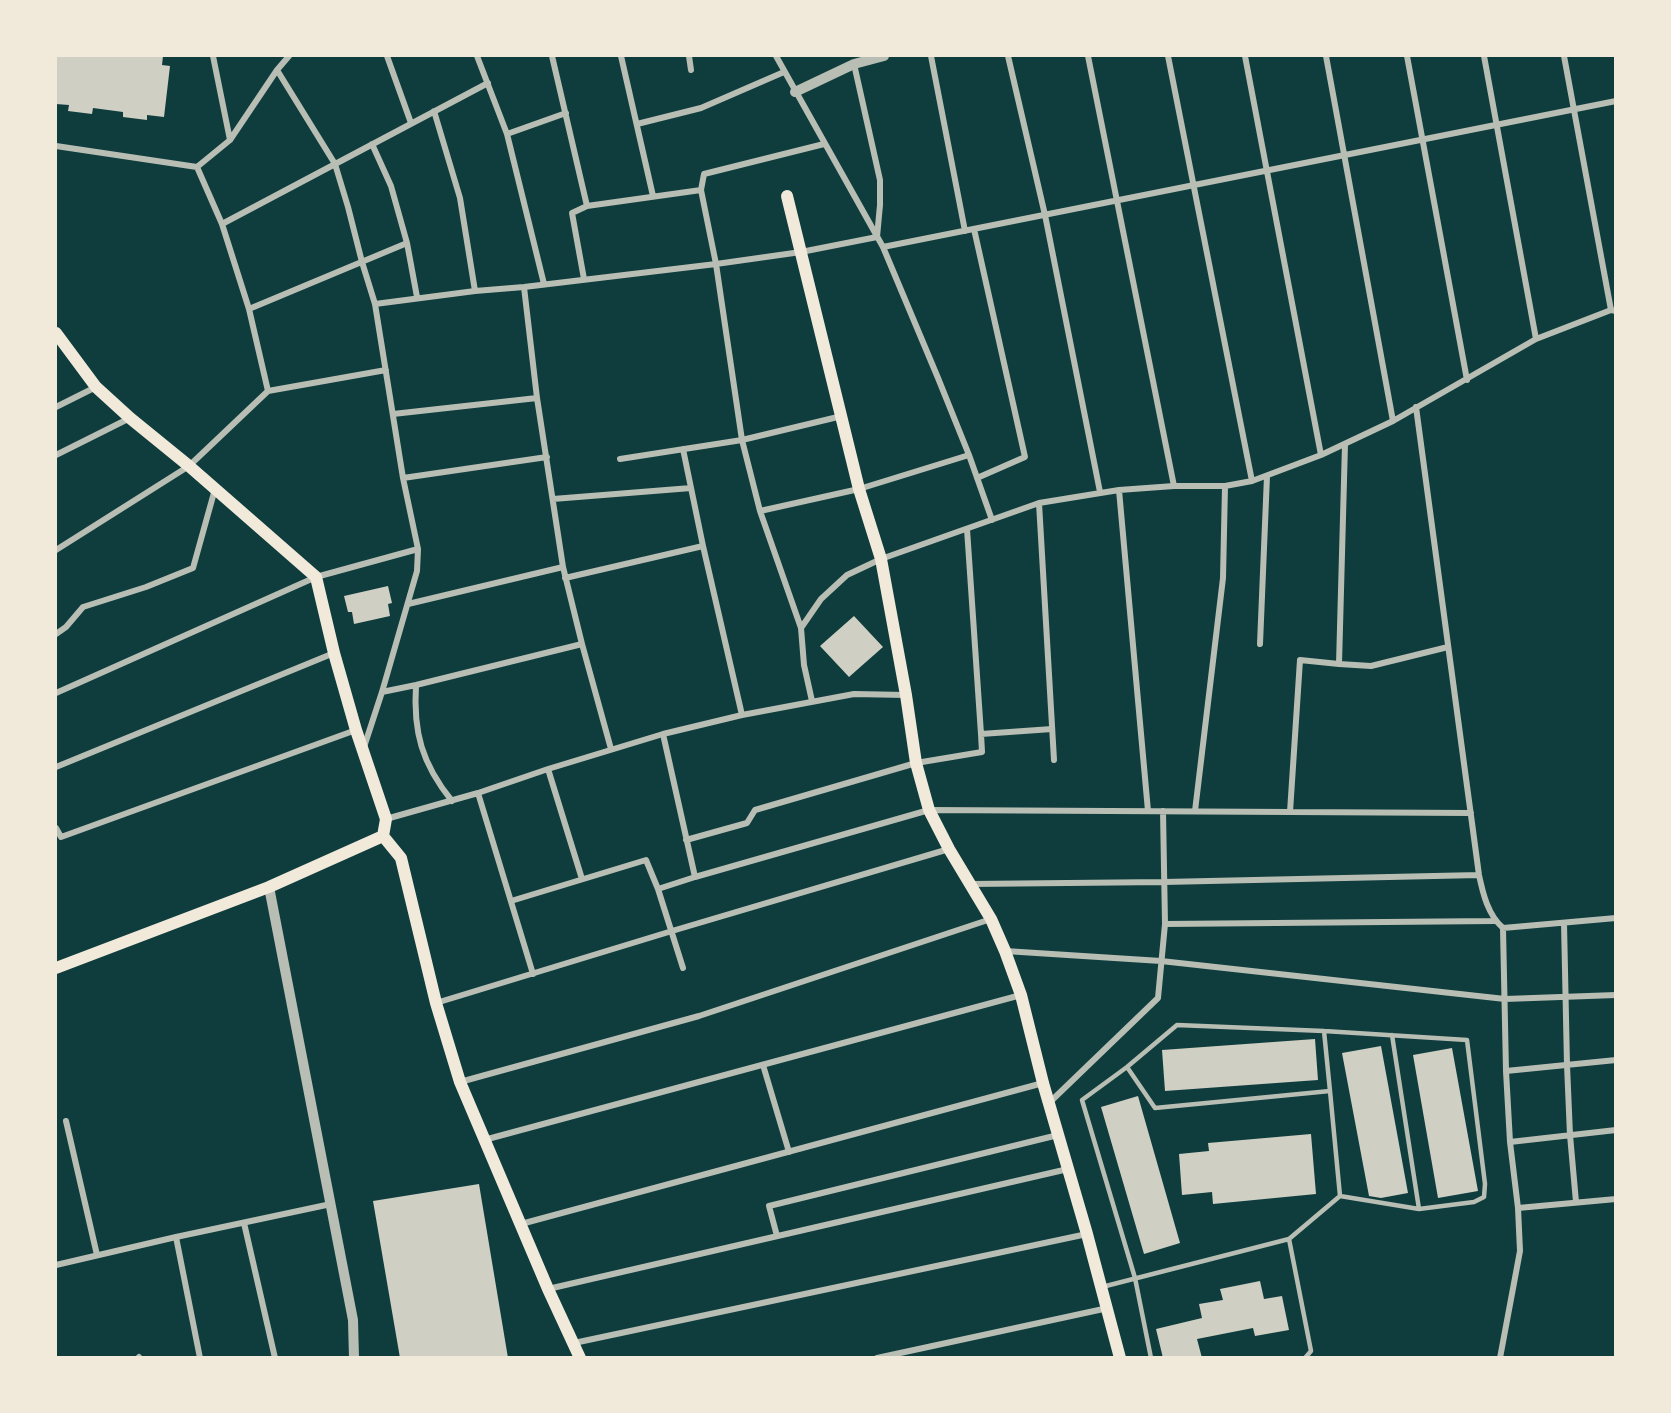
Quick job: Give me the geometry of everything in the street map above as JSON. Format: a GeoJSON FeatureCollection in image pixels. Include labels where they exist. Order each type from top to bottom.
{"type":"FeatureCollection","features":[{"type":"Feature","properties":{"kind":"main road"},"geometry":{"type":"LineString","coordinates":[[787,196],[860,489],[881,559],[916,763],[929,810],[949,849],[991,919],[1021,995],[1043,1083],[1108,1308],[1120,1358]]}},
{"type":"Feature","properties":{"kind":"main road"},"geometry":{"type":"LineString","coordinates":[[56,333],[96,387],[316,577],[334,653],[356,730],[386,819],[383,836],[401,858],[436,1003],[459,1082],[580,1358]]}},
{"type":"Feature","properties":{"kind":"main road"},"geometry":{"type":"LineString","coordinates":[[56,968],[269,887],[383,836]]}},
{"type":"Feature","properties":{"kind":"street"},"geometry":{"type":"LineString","coordinates":[[213,56],[230,140]]}},
{"type":"Feature","properties":{"kind":"street"},"geometry":{"type":"LineString","coordinates":[[387,56],[411,123]]}},
{"type":"Feature","properties":{"kind":"street"},"geometry":{"type":"LineString","coordinates":[[477,56],[507,134],[544,284]]}},
{"type":"Feature","properties":{"kind":"street"},"geometry":{"type":"LineString","coordinates":[[552,56],[587,206]]}},
{"type":"Feature","properties":{"kind":"street"},"geometry":{"type":"LineString","coordinates":[[621,56],[653,196]]}},
{"type":"Feature","properties":{"kind":"street"},"geometry":{"type":"LineString","coordinates":[[689,56],[691,70]]}},
{"type":"Feature","properties":{"kind":"street"},"geometry":{"type":"LineString","coordinates":[[776,56],[883,247],[969,455],[992,520]]}},
{"type":"Feature","properties":{"kind":"street"},"geometry":{"type":"LineString","coordinates":[[795,92],[854,64],[884,56]]}},
{"type":"Feature","properties":{"kind":"street"},"geometry":{"type":"LineString","coordinates":[[931,56],[965,231]]}},
{"type":"Feature","properties":{"kind":"street"},"geometry":{"type":"LineString","coordinates":[[1008,56],[1044,215],[1100,492]]}},
{"type":"Feature","properties":{"kind":"street"},"geometry":{"type":"LineString","coordinates":[[1088,56],[1174,486]]}},
{"type":"Feature","properties":{"kind":"street"},"geometry":{"type":"LineString","coordinates":[[1168,56],[1252,481]]}},
{"type":"Feature","properties":{"kind":"street"},"geometry":{"type":"LineString","coordinates":[[1245,56],[1321,455]]}},
{"type":"Feature","properties":{"kind":"street"},"geometry":{"type":"LineString","coordinates":[[1326,56],[1393,420]]}},
{"type":"Feature","properties":{"kind":"street"},"geometry":{"type":"LineString","coordinates":[[1407,56],[1467,380]]}},
{"type":"Feature","properties":{"kind":"street"},"geometry":{"type":"LineString","coordinates":[[1484,56],[1536,339]]}},
{"type":"Feature","properties":{"kind":"street"},"geometry":{"type":"LineString","coordinates":[[801,628],[821,599],[847,575],[881,559],[1039,502],[1119,490],[1174,486],[1225,486],[1267,476],[1321,455],[1393,420],[1536,339],[1613,311],[1564,56]]}},
{"type":"Feature","properties":{"kind":"street"},"geometry":{"type":"LineString","coordinates":[[56,146],[197,167],[230,140],[286,57]]}},
{"type":"Feature","properties":{"kind":"street"},"geometry":{"type":"LineString","coordinates":[[854,64],[880,180],[877,237]]}},
{"type":"Feature","properties":{"kind":"street"},"geometry":{"type":"LineString","coordinates":[[277,70],[335,164],[348,207],[375,304],[403,478],[418,549],[417,571],[408,604],[363,750]]}},
{"type":"Feature","properties":{"kind":"street"},"geometry":{"type":"LineString","coordinates":[[637,124],[701,108],[784,72]]}},
{"type":"Feature","properties":{"kind":"street"},"geometry":{"type":"LineString","coordinates":[[222,224],[488,83]]}},
{"type":"Feature","properties":{"kind":"street"},"geometry":{"type":"LineString","coordinates":[[883,247],[1616,101]]}},
{"type":"Feature","properties":{"kind":"street"},"geometry":{"type":"LineString","coordinates":[[434,111],[460,198],[475,291]]}},
{"type":"Feature","properties":{"kind":"street"},"geometry":{"type":"LineString","coordinates":[[507,134],[566,113]]}},
{"type":"Feature","properties":{"kind":"street"},"geometry":{"type":"LineString","coordinates":[[372,144],[391,186],[407,243],[417,297]]}},
{"type":"Feature","properties":{"kind":"street"},"geometry":{"type":"LineString","coordinates":[[812,701],[804,665],[801,628],[760,511],[742,440],[716,264],[701,190],[705,174],[824,144]]}},
{"type":"Feature","properties":{"kind":"street"},"geometry":{"type":"LineString","coordinates":[[197,167],[222,224],[249,309],[268,391]]}},
{"type":"Feature","properties":{"kind":"street"},"geometry":{"type":"LineString","coordinates":[[584,279],[572,213],[587,206],[701,190]]}},
{"type":"Feature","properties":{"kind":"street"},"geometry":{"type":"LineString","coordinates":[[974,229],[1025,457],[977,478]]}},
{"type":"Feature","properties":{"kind":"street"},"geometry":{"type":"LineString","coordinates":[[375,304],[417,297],[716,264],[801,252],[877,237]]}},
{"type":"Feature","properties":{"kind":"street"},"geometry":{"type":"LineString","coordinates":[[249,309],[407,243]]}},
{"type":"Feature","properties":{"kind":"street"},"geometry":{"type":"LineString","coordinates":[[524,287],[537,398],[565,578],[611,749]]}},
{"type":"Feature","properties":{"kind":"street"},"geometry":{"type":"LineString","coordinates":[[56,550],[189,466],[268,391],[386,370]]}},
{"type":"Feature","properties":{"kind":"street"},"geometry":{"type":"LineString","coordinates":[[56,407],[96,387]]}},
{"type":"Feature","properties":{"kind":"street"},"geometry":{"type":"LineString","coordinates":[[393,414],[537,398]]}},
{"type":"Feature","properties":{"kind":"street"},"geometry":{"type":"LineString","coordinates":[[1416,407],[1479,875],[1484,897],[1495,921],[1503,928],[1616,918]]}},
{"type":"Feature","properties":{"kind":"street"},"geometry":{"type":"LineString","coordinates":[[620,459],[742,440],[842,416]]}},
{"type":"Feature","properties":{"kind":"street"},"geometry":{"type":"LineString","coordinates":[[56,455],[130,418]]}},
{"type":"Feature","properties":{"kind":"street"},"geometry":{"type":"LineString","coordinates":[[1339,664],[1345,444]]}},
{"type":"Feature","properties":{"kind":"street"},"geometry":{"type":"LineString","coordinates":[[683,449],[742,715]]}},
{"type":"Feature","properties":{"kind":"street"},"geometry":{"type":"LineString","coordinates":[[760,511],[860,489],[969,455]]}},
{"type":"Feature","properties":{"kind":"street"},"geometry":{"type":"LineString","coordinates":[[403,478],[547,457]]}},
{"type":"Feature","properties":{"kind":"street"},"geometry":{"type":"LineString","coordinates":[[1260,644],[1267,476]]}},
{"type":"Feature","properties":{"kind":"street"},"geometry":{"type":"LineString","coordinates":[[1195,811],[1222,578],[1225,486]]}},
{"type":"Feature","properties":{"kind":"street"},"geometry":{"type":"LineString","coordinates":[[553,499],[691,488]]}},
{"type":"Feature","properties":{"kind":"street"},"geometry":{"type":"LineString","coordinates":[[56,634],[66,627],[83,607],[146,587],[193,568],[215,489]]}},
{"type":"Feature","properties":{"kind":"street"},"geometry":{"type":"LineString","coordinates":[[1119,490],[1148,811]]}},
{"type":"Feature","properties":{"kind":"street"},"geometry":{"type":"LineString","coordinates":[[1039,502],[1054,760]]}},
{"type":"Feature","properties":{"kind":"street"},"geometry":{"type":"LineString","coordinates":[[686,840],[747,823],[755,810],[916,763],[982,752],[967,529]]}},
{"type":"Feature","properties":{"kind":"street"},"geometry":{"type":"LineString","coordinates":[[565,578],[703,546]]}},
{"type":"Feature","properties":{"kind":"street"},"geometry":{"type":"LineString","coordinates":[[56,693],[316,577],[418,549]]}},
{"type":"Feature","properties":{"kind":"street"},"geometry":{"type":"LineString","coordinates":[[408,604],[563,567]]}},
{"type":"Feature","properties":{"kind":"street"},"geometry":{"type":"LineString","coordinates":[[382,692],[582,644]]}},
{"type":"Feature","properties":{"kind":"street"},"geometry":{"type":"LineString","coordinates":[[1290,812],[1300,660],[1371,666],[1448,648]]}},
{"type":"Feature","properties":{"kind":"street"},"geometry":{"type":"LineString","coordinates":[[56,767],[334,653]]}},
{"type":"Feature","properties":{"kind":"street"},"geometry":{"type":"LineString","coordinates":[[416,685],[415,722],[419,744],[427,765],[438,784],[452,801]]}},
{"type":"Feature","properties":{"kind":"street"},"geometry":{"type":"LineString","coordinates":[[386,819],[478,793],[611,749],[742,715],[854,694],[906,695]]}},
{"type":"Feature","properties":{"kind":"street"},"geometry":{"type":"LineString","coordinates":[[981,734],[1052,729]]}},
{"type":"Feature","properties":{"kind":"street"},"geometry":{"type":"LineString","coordinates":[[56,828],[61,837],[356,730]]}},
{"type":"Feature","properties":{"kind":"street"},"geometry":{"type":"LineString","coordinates":[[663,734],[694,877]]}},
{"type":"Feature","properties":{"kind":"street"},"geometry":{"type":"LineString","coordinates":[[548,769],[582,879]]}},
{"type":"Feature","properties":{"kind":"street"},"geometry":{"type":"LineString","coordinates":[[478,793],[532,974]]}},
{"type":"Feature","properties":{"kind":"street"},"geometry":{"type":"LineString","coordinates":[[658,889],[929,810],[1471,813]]}},
{"type":"Feature","properties":{"kind":"street"},"geometry":{"type":"LineString","coordinates":[[1049,1103],[1158,998],[1165,924],[1162,811]]}},
{"type":"Feature","properties":{"kind":"street"},"geometry":{"type":"LineString","coordinates":[[436,1003],[949,849]]}},
{"type":"Feature","properties":{"kind":"street"},"geometry":{"type":"LineString","coordinates":[[511,901],[646,860],[658,889],[683,968]]}},
{"type":"Feature","properties":{"kind":"street"},"geometry":{"type":"LineString","coordinates":[[970,884],[1479,875]]}},
{"type":"Feature","properties":{"kind":"street"},"geometry":{"type":"LineString","coordinates":[[269,887],[353,1320],[354,1358]]}},
{"type":"Feature","properties":{"kind":"street"},"geometry":{"type":"LineString","coordinates":[[459,1082],[699,1016],[991,919]]}},
{"type":"Feature","properties":{"kind":"street"},"geometry":{"type":"LineString","coordinates":[[1165,924],[1495,921]]}},
{"type":"Feature","properties":{"kind":"street"},"geometry":{"type":"LineString","coordinates":[[1564,923],[1570,1135],[1576,1202]]}},
{"type":"Feature","properties":{"kind":"street"},"geometry":{"type":"LineString","coordinates":[[1500,1358],[1520,1251],[1506,1071],[1503,928]]}},
{"type":"Feature","properties":{"kind":"street"},"geometry":{"type":"LineString","coordinates":[[1005,951],[1161,961],[1505,999],[1616,995]]}},
{"type":"Feature","properties":{"kind":"street"},"geometry":{"type":"LineString","coordinates":[[484,1140],[1021,995]]}},
{"type":"Feature","properties":{"kind":"street"},"geometry":{"type":"LineString","coordinates":[[1506,1071],[1616,1060]]}},
{"type":"Feature","properties":{"kind":"street"},"geometry":{"type":"LineString","coordinates":[[763,1065],[789,1152]]}},
{"type":"Feature","properties":{"kind":"street"},"geometry":{"type":"LineString","coordinates":[[520,1224],[1043,1083]]}},
{"type":"Feature","properties":{"kind":"street"},"geometry":{"type":"LineString","coordinates":[[66,1121],[97,1255]]}},
{"type":"Feature","properties":{"kind":"street"},"geometry":{"type":"LineString","coordinates":[[1510,1142],[1616,1130]]}},
{"type":"Feature","properties":{"kind":"street"},"geometry":{"type":"LineString","coordinates":[[777,1236],[769,1206],[1058,1136]]}},
{"type":"Feature","properties":{"kind":"street"},"geometry":{"type":"LineString","coordinates":[[548,1289],[1068,1170]]}},
{"type":"Feature","properties":{"kind":"street"},"geometry":{"type":"LineString","coordinates":[[1518,1208],[1616,1199]]}},
{"type":"Feature","properties":{"kind":"street"},"geometry":{"type":"LineString","coordinates":[[56,1265],[331,1204]]}},
{"type":"Feature","properties":{"kind":"street"},"geometry":{"type":"LineString","coordinates":[[244,1223],[275,1358]]}},
{"type":"Feature","properties":{"kind":"street"},"geometry":{"type":"LineString","coordinates":[[573,1344],[1087,1234]]}},
{"type":"Feature","properties":{"kind":"street"},"geometry":{"type":"LineString","coordinates":[[176,1237],[200,1358]]}},
{"type":"Feature","properties":{"kind":"street"},"geometry":{"type":"LineString","coordinates":[[877,1358],[1108,1308]]}},
{"type":"Feature","properties":{"kind":"lane"},"geometry":{"type":"LineString","coordinates":[[1102,1287],[1135,1278],[1288,1239],[1340,1196],[1419,1209],[1474,1202],[1484,1197],[1485,1184],[1467,1040],[1177,1025],[1127,1067],[1082,1100],[1135,1278],[1151,1358]]}},
{"type":"Feature","properties":{"kind":"lane"},"geometry":{"type":"LineString","coordinates":[[1324,1031],[1340,1196]]}},
{"type":"Feature","properties":{"kind":"lane"},"geometry":{"type":"LineString","coordinates":[[1392,1035],[1419,1209]]}},
{"type":"Feature","properties":{"kind":"lane"},"geometry":{"type":"LineString","coordinates":[[1127,1067],[1155,1108],[1330,1091]]}},
{"type":"Feature","properties":{"kind":"lane"},"geometry":{"type":"LineString","coordinates":[[1288,1239],[1311,1352],[1305,1358]]}},
{"type":"Feature","properties":{"kind":"building"},"geometry":{"type":"Polygon","coordinates":[[[56,56],[163,56],[162,65],[170,66],[164,117],[147,115],[147,120],[123,117],[123,112],[93,108],[92,114],[68,111],[69,105],[56,104],[56,56]]]}},
{"type":"Feature","properties":{"kind":"building"},"geometry":{"type":"Polygon","coordinates":[[[388,586],[392,603],[388,604],[390,616],[354,624],[352,612],[348,612],[344,596],[388,586]]]}},
{"type":"Feature","properties":{"kind":"building"},"geometry":{"type":"Polygon","coordinates":[[[854,616],[883,647],[849,677],[820,646],[854,616]]]}},
{"type":"Feature","properties":{"kind":"building"},"geometry":{"type":"Polygon","coordinates":[[[1315,1039],[1318,1080],[1165,1091],[1162,1050],[1315,1039]]]}},
{"type":"Feature","properties":{"kind":"building"},"geometry":{"type":"Polygon","coordinates":[[[1381,1046],[1408,1193],[1381,1198],[1369,1196],[1342,1053],[1381,1046]]]}},
{"type":"Feature","properties":{"kind":"building"},"geometry":{"type":"Polygon","coordinates":[[[1452,1048],[1478,1191],[1438,1198],[1413,1055],[1452,1048]]]}},
{"type":"Feature","properties":{"kind":"building"},"geometry":{"type":"Polygon","coordinates":[[[1138,1096],[1180,1243],[1144,1254],[1101,1107],[1138,1096]]]}},
{"type":"Feature","properties":{"kind":"building"},"geometry":{"type":"Polygon","coordinates":[[[1311,1134],[1316,1194],[1213,1204],[1212,1192],[1182,1195],[1179,1154],[1209,1151],[1208,1143],[1311,1134]]]}},
{"type":"Feature","properties":{"kind":"building"},"geometry":{"type":"Polygon","coordinates":[[[479,1184],[508,1358],[400,1358],[373,1201],[479,1184]]]}},
{"type":"Feature","properties":{"kind":"building"},"geometry":{"type":"Polygon","coordinates":[[[1260,1281],[1264,1299],[1282,1296],[1289,1330],[1255,1336],[1253,1328],[1197,1339],[1202,1358],[1163,1358],[1156,1329],[1202,1318],[1199,1304],[1223,1300],[1220,1289],[1260,1281]]]}}]}
